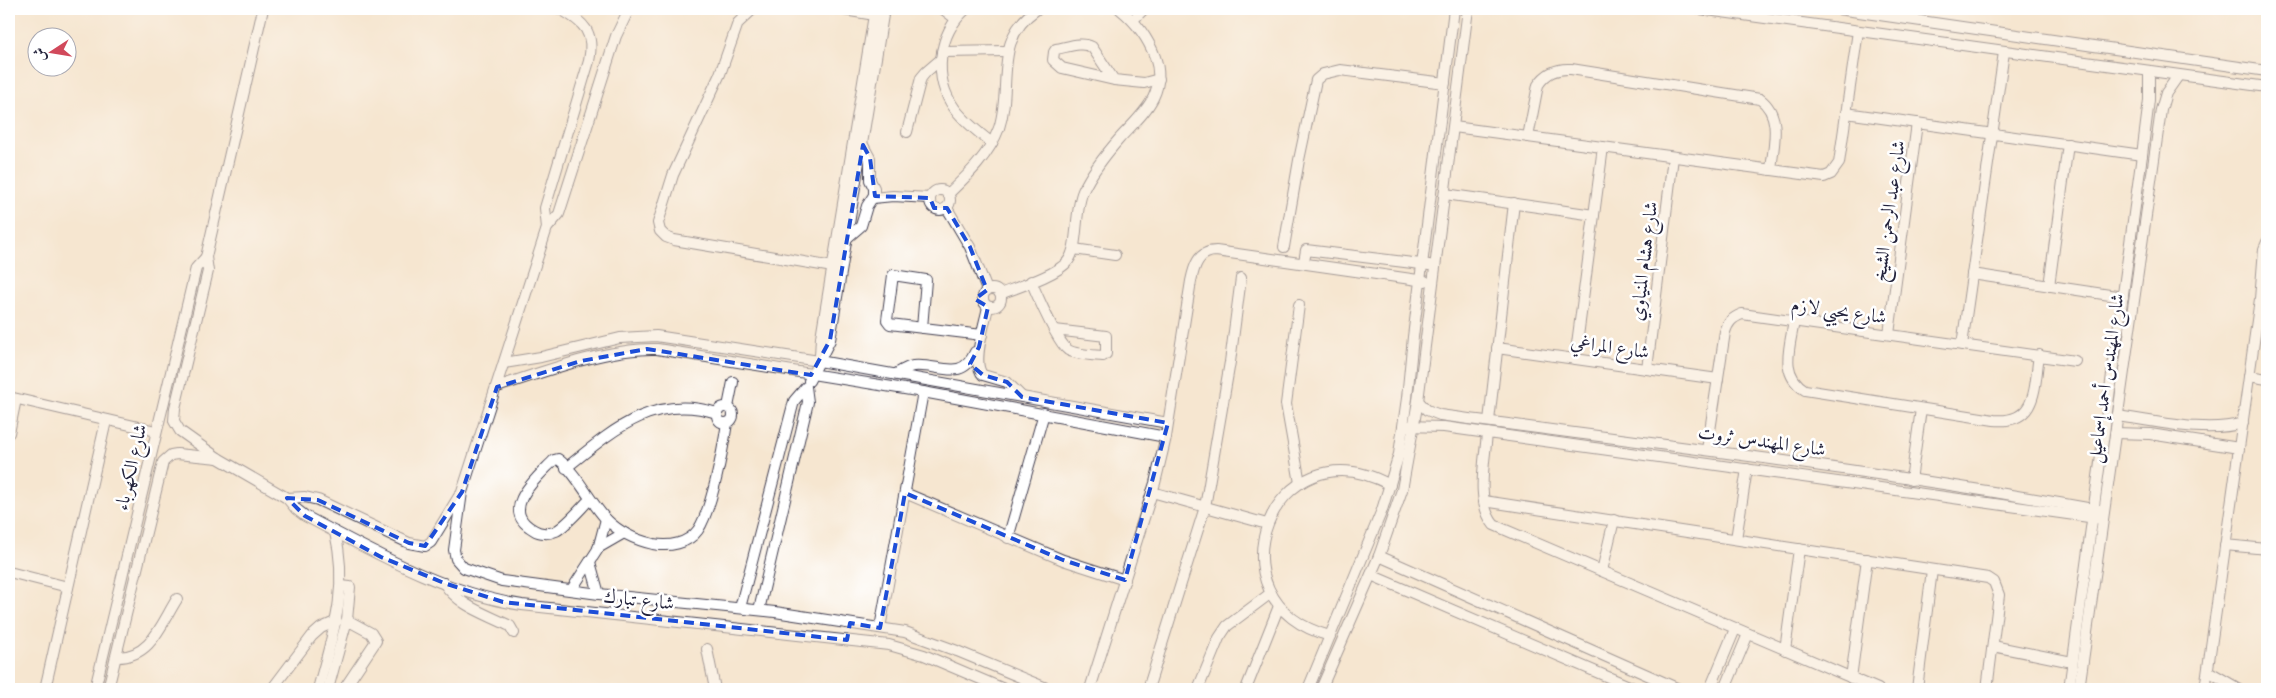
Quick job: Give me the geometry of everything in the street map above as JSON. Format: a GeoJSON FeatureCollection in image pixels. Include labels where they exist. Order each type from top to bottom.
{"type":"FeatureCollection","features":[{"type":"Feature","properties":{"kind":"street","name":"شارع الكهرباء"},"geometry":{"type":"LineString","coordinates":[[180,431],[174,422],[174,415],[208,271],[206,258],[263,9]]}},
{"type":"Feature","properties":{"kind":"street"},"geometry":{"type":"LineString","coordinates":[[547,228],[545,208],[589,61],[591,47],[584,26],[560,9]]}},
{"type":"Feature","properties":{"kind":"street"},"geometry":{"type":"LineString","coordinates":[[567,9],[581,9]]}},
{"type":"Feature","properties":{"kind":"street"},"geometry":{"type":"LineString","coordinates":[[462,492],[547,228],[559,214],[616,36],[629,9]]}},
{"type":"Feature","properties":{"kind":"street"},"geometry":{"type":"LineString","coordinates":[[753,9],[738,23],[720,74],[673,175],[659,215],[660,231],[666,238],[674,240],[833,267]]}},
{"type":"Feature","properties":{"kind":"street"},"geometry":{"type":"LineString","coordinates":[[819,361],[821,337],[875,12],[838,9]]}},
{"type":"Feature","properties":{"kind":"street"},"geometry":{"type":"LineString","coordinates":[[740,608],[794,401],[806,387],[830,340],[884,9]]}},
{"type":"Feature","properties":{"kind":"street"},"geometry":{"type":"LineString","coordinates":[[943,9],[956,18]]}},
{"type":"Feature","properties":{"kind":"street"},"geometry":{"type":"LineString","coordinates":[[907,132],[922,78],[941,56],[956,18],[966,9]]}},
{"type":"Feature","properties":{"kind":"street"},"geometry":{"type":"LineString","coordinates":[[948,194],[977,165],[992,143],[1003,112],[1008,51],[1024,14],[1037,9]]}},
{"type":"Feature","properties":{"kind":"street"},"geometry":{"type":"LineString","coordinates":[[1000,294],[1063,266],[1069,260],[1074,250],[1076,217],[1083,190],[1102,159],[1150,107],[1156,95],[1159,79],[1158,64],[1152,48],[1133,20],[1120,9]]}},
{"type":"Feature","properties":{"kind":"street"},"geometry":{"type":"LineString","coordinates":[[1133,20],[1144,9]]}},
{"type":"Feature","properties":{"kind":"street"},"geometry":{"type":"LineString","coordinates":[[1320,689],[1379,556],[1402,490],[1409,426],[1420,280],[1454,9]]}},
{"type":"Feature","properties":{"kind":"street"},"geometry":{"type":"LineString","coordinates":[[1308,689],[1390,485],[1418,401],[1468,9]]}},
{"type":"Feature","properties":{"kind":"street"},"geometry":{"type":"LineString","coordinates":[[1700,9],[2267,87]]}},
{"type":"Feature","properties":{"kind":"street"},"geometry":{"type":"LineString","coordinates":[[1838,9],[2267,71]]}},
{"type":"Feature","properties":{"kind":"street"},"geometry":{"type":"LineString","coordinates":[[1454,127],[1817,176],[1831,174],[1839,163],[1858,31]]}},
{"type":"Feature","properties":{"kind":"street"},"geometry":{"type":"LineString","coordinates":[[1114,80],[1095,51],[1087,44],[1082,43],[1056,49],[1054,52],[1052,60],[1058,66],[1114,80],[1144,83],[1159,79]]}},
{"type":"Feature","properties":{"kind":"street"},"geometry":{"type":"LineString","coordinates":[[941,56],[1008,51]]}},
{"type":"Feature","properties":{"kind":"street"},"geometry":{"type":"LineString","coordinates":[[1962,344],[2004,52]]}},
{"type":"Feature","properties":{"kind":"street"},"geometry":{"type":"LineString","coordinates":[[941,56],[946,91],[953,107],[963,119],[992,143]]}},
{"type":"Feature","properties":{"kind":"street"},"geometry":{"type":"LineString","coordinates":[[1528,137],[1538,86],[1542,79],[1556,70],[1571,69],[1760,99],[1769,106],[1774,115],[1775,127],[1771,170]]}},
{"type":"Feature","properties":{"kind":"street"},"geometry":{"type":"LineString","coordinates":[[1284,247],[1300,151],[1316,80],[1323,74],[1340,70],[1445,83]]}},
{"type":"Feature","properties":{"kind":"street","name":"شارع المهندس أحمد إسماعيل"},"geometry":{"type":"LineString","coordinates":[[2079,689],[2124,297],[2148,108],[2149,72]]}},
{"type":"Feature","properties":{"kind":"street","name":"شارع المهندس أحمد إسماعيل"},"geometry":{"type":"LineString","coordinates":[[2069,689],[2072,662],[2115,433],[2160,110],[2166,93],[2178,76]]}},
{"type":"Feature","properties":{"kind":"street"},"geometry":{"type":"LineString","coordinates":[[2148,108],[2160,110]]}},
{"type":"Feature","properties":{"kind":"street"},"geometry":{"type":"LineString","coordinates":[[1846,113],[2142,155]]}},
{"type":"Feature","properties":{"kind":"street","name":"شارع عبد الرحمن الشيخ"},"geometry":{"type":"LineString","coordinates":[[1889,334],[1917,123]]}},
{"type":"Feature","properties":{"kind":"street"},"geometry":{"type":"LineString","coordinates":[[2049,286],[2068,144]]}},
{"type":"Feature","properties":{"kind":"street"},"geometry":{"type":"LineString","coordinates":[[847,238],[861,226],[867,206],[874,193],[870,180],[870,158],[863,145]]}},
{"type":"Feature","properties":{"kind":"street"},"geometry":{"type":"LineString","coordinates":[[1575,359],[1603,147]]}},
{"type":"Feature","properties":{"kind":"street","name":"شارع هشام المنياوي"},"geometry":{"type":"LineString","coordinates":[[1647,369],[1673,157]]}},
{"type":"Feature","properties":{"kind":"street"},"geometry":{"type":"LineString","coordinates":[[939,190],[948,194],[950,203],[946,208],[941,210],[935,209],[931,204],[930,198],[932,194],[939,190]]}},
{"type":"Feature","properties":{"kind":"street"},"geometry":{"type":"LineString","coordinates":[[874,193],[930,198]]}},
{"type":"Feature","properties":{"kind":"street"},"geometry":{"type":"LineString","coordinates":[[1445,194],[1594,215]]}},
{"type":"Feature","properties":{"kind":"street"},"geometry":{"type":"LineString","coordinates":[[1488,420],[1514,203]]}},
{"type":"Feature","properties":{"kind":"street"},"geometry":{"type":"LineString","coordinates":[[946,208],[970,247],[988,290]]}},
{"type":"Feature","properties":{"kind":"street"},"geometry":{"type":"LineString","coordinates":[[2205,689],[2243,423],[2264,249],[2267,242]]}},
{"type":"Feature","properties":{"kind":"street"},"geometry":{"type":"LineString","coordinates":[[1074,250],[1115,255]]}},
{"type":"Feature","properties":{"kind":"street"},"geometry":{"type":"LineString","coordinates":[[1304,262],[1306,250],[1435,266]]}},
{"type":"Feature","properties":{"kind":"street"},"geometry":{"type":"LineString","coordinates":[[1090,689],[1152,492],[1166,437],[1191,281],[1201,256],[1205,253],[1216,251],[1304,262],[1433,282]]}},
{"type":"Feature","properties":{"kind":"street","name":"شارع الكهرباء"},"geometry":{"type":"LineString","coordinates":[[95,689],[196,268],[206,258]]}},
{"type":"Feature","properties":{"kind":"street"},"geometry":{"type":"LineString","coordinates":[[1972,274],[2124,297]]}},
{"type":"Feature","properties":{"kind":"street"},"geometry":{"type":"LineString","coordinates":[[922,328],[926,280],[893,275],[888,322],[922,328],[982,335]]}},
{"type":"Feature","properties":{"kind":"street"},"geometry":{"type":"LineString","coordinates":[[1148,689],[1205,507],[1230,362],[1241,278]]}},
{"type":"Feature","properties":{"kind":"street"},"geometry":{"type":"LineString","coordinates":[[1031,281],[1055,330],[1069,351],[1103,356],[1106,354],[1108,338],[1106,336],[1055,330]]}},
{"type":"Feature","properties":{"kind":"street"},"geometry":{"type":"LineString","coordinates":[[988,307],[998,306],[1001,298],[995,289],[988,290],[982,299],[988,307],[979,347],[978,368],[982,375],[1007,382],[1022,397]]}},
{"type":"Feature","properties":{"kind":"street"},"geometry":{"type":"LineString","coordinates":[[1299,305],[1286,404],[1300,483]]}},
{"type":"Feature","properties":{"kind":"street","name":"شارع يحيي لازم"},"geometry":{"type":"LineString","coordinates":[[1707,450],[1725,332],[1728,324],[1742,314],[2075,361]]}},
{"type":"Feature","properties":{"kind":"street"},"geometry":{"type":"LineString","coordinates":[[1794,321],[1788,368],[1791,377],[1797,385],[1805,390],[1994,420],[2013,420],[2028,410],[2032,402],[2038,355]]}},
{"type":"Feature","properties":{"kind":"street"},"geometry":{"type":"LineString","coordinates":[[504,363],[541,357],[638,335],[674,338],[896,374],[1168,423]]}},
{"type":"Feature","properties":{"kind":"street"},"geometry":{"type":"LineString","coordinates":[[966,366],[972,361],[979,347]]}},
{"type":"Feature","properties":{"kind":"street","name":"شارع المراغي"},"geometry":{"type":"LineString","coordinates":[[1497,348],[1718,379]]}},
{"type":"Feature","properties":{"kind":"street"},"geometry":{"type":"LineString","coordinates":[[497,386],[581,361],[628,350],[666,350],[1044,413],[1166,437]]}},
{"type":"Feature","properties":{"kind":"street"},"geometry":{"type":"LineString","coordinates":[[896,374],[915,366],[950,370],[966,366],[978,368]]}},
{"type":"Feature","properties":{"kind":"street"},"geometry":{"type":"LineString","coordinates":[[2249,376],[2267,379]]}},
{"type":"Feature","properties":{"kind":"street"},"geometry":{"type":"LineString","coordinates":[[717,413],[720,422],[727,423],[732,420],[733,414],[728,407],[733,382]]}},
{"type":"Feature","properties":{"kind":"street"},"geometry":{"type":"LineString","coordinates":[[943,396],[945,383]]}},
{"type":"Feature","properties":{"kind":"street"},"geometry":{"type":"LineString","coordinates":[[759,610],[808,402],[806,387]]}},
{"type":"Feature","properties":{"kind":"street"},"geometry":{"type":"LineString","coordinates":[[880,628],[923,392]]}},
{"type":"Feature","properties":{"kind":"street"},"geometry":{"type":"LineString","coordinates":[[9,433],[13,398],[156,431]]}},
{"type":"Feature","properties":{"kind":"street","name":"شارع المهندس ثروت"},"geometry":{"type":"LineString","coordinates":[[1418,401],[1427,410],[1440,415],[1707,450],[1911,480],[2099,514]]}},
{"type":"Feature","properties":{"kind":"street"},"geometry":{"type":"LineString","coordinates":[[566,468],[611,433],[644,414],[681,407],[705,409],[717,413]]}},
{"type":"Feature","properties":{"kind":"street"},"geometry":{"type":"LineString","coordinates":[[717,413],[721,407],[728,407]]}},
{"type":"Feature","properties":{"kind":"street"},"geometry":{"type":"LineString","coordinates":[[1911,480],[1921,409]]}},
{"type":"Feature","properties":{"kind":"street"},"geometry":{"type":"LineString","coordinates":[[1008,538],[1044,413]]}},
{"type":"Feature","properties":{"kind":"street"},"geometry":{"type":"LineString","coordinates":[[1437,427],[1440,415]]}},
{"type":"Feature","properties":{"kind":"street"},"geometry":{"type":"LineString","coordinates":[[2117,416],[2209,428],[2229,427],[2243,423]]}},
{"type":"Feature","properties":{"kind":"street"},"geometry":{"type":"LineString","coordinates":[[45,689],[106,421]]}},
{"type":"Feature","properties":{"kind":"street"},"geometry":{"type":"LineString","coordinates":[[590,499],[556,531],[547,533],[537,532],[528,527],[522,519],[519,510],[520,500],[525,491],[556,459],[560,460],[606,519],[624,533],[645,542],[669,545],[680,543],[698,530],[704,517],[716,479],[727,423]]}},
{"type":"Feature","properties":{"kind":"street","name":"شارع المهندس ثروت"},"geometry":{"type":"LineString","coordinates":[[1409,426],[1437,427],[1487,433],[1747,470],[2099,514]]}},
{"type":"Feature","properties":{"kind":"street","name":"شارع تبارك"},"geometry":{"type":"LineString","coordinates":[[180,431],[218,458],[287,498],[300,513],[381,557],[444,583],[503,602],[889,645],[924,655],[999,688]]}},
{"type":"Feature","properties":{"kind":"street"},"geometry":{"type":"LineString","coordinates":[[1487,433],[1484,501],[1488,518],[1501,530],[1878,689]]}},
{"type":"Feature","properties":{"kind":"street"},"geometry":{"type":"LineString","coordinates":[[2115,433],[2150,434],[2239,448]]}},
{"type":"Feature","properties":{"kind":"street"},"geometry":{"type":"LineString","coordinates":[[1723,466],[1725,453]]}},
{"type":"Feature","properties":{"kind":"street","name":"شارع الكهرباء"},"geometry":{"type":"LineString","coordinates":[[108,689],[161,468],[167,458],[177,454]]}},
{"type":"Feature","properties":{"kind":"street","name":"شارع تبارك"},"geometry":{"type":"LineString","coordinates":[[177,454],[218,458]]}},
{"type":"Feature","properties":{"kind":"street"},"geometry":{"type":"LineString","coordinates":[[778,467],[791,470]]}},
{"type":"Feature","properties":{"kind":"street"},"geometry":{"type":"LineString","coordinates":[[1736,539],[1747,470]]}},
{"type":"Feature","properties":{"kind":"street"},"geometry":{"type":"LineString","coordinates":[[1330,636],[1307,628],[1287,614],[1271,594],[1266,583],[1262,561],[1263,538],[1267,524],[1283,497],[1300,483],[1312,477],[1337,471],[1356,471],[1374,476],[1390,485]]}},
{"type":"Feature","properties":{"kind":"street","name":"شارع تبارك"},"geometry":{"type":"LineString","coordinates":[[287,498],[305,497],[318,500],[409,543],[425,546],[431,542],[462,492]]}},
{"type":"Feature","properties":{"kind":"street","name":"شارع تبارك"},"geometry":{"type":"LineString","coordinates":[[462,492],[454,550],[456,559],[464,568],[502,581],[598,594],[775,612],[850,622],[905,632],[958,651],[1049,689]]}},
{"type":"Feature","properties":{"kind":"street"},"geometry":{"type":"LineString","coordinates":[[1152,492],[1267,524]]}},
{"type":"Feature","properties":{"kind":"street"},"geometry":{"type":"LineString","coordinates":[[905,493],[1062,560],[1125,580]]}},
{"type":"Feature","properties":{"kind":"street"},"geometry":{"type":"LineString","coordinates":[[1484,501],[1981,576],[1994,582],[2000,595],[1987,689]]}},
{"type":"Feature","properties":{"kind":"street"},"geometry":{"type":"LineString","coordinates":[[1137,503],[1148,507]]}},
{"type":"Feature","properties":{"kind":"street"},"geometry":{"type":"LineString","coordinates":[[572,589],[598,548],[606,519]]}},
{"type":"Feature","properties":{"kind":"street"},"geometry":{"type":"LineString","coordinates":[[1602,571],[1614,520]]}},
{"type":"Feature","properties":{"kind":"street"},"geometry":{"type":"LineString","coordinates":[[328,689],[342,620],[346,586],[335,532]]}},
{"type":"Feature","properties":{"kind":"street"},"geometry":{"type":"LineString","coordinates":[[598,548],[610,539],[624,533]]}},
{"type":"Feature","properties":{"kind":"street"},"geometry":{"type":"LineString","coordinates":[[2225,545],[2267,549]]}},
{"type":"Feature","properties":{"kind":"street"},"geometry":{"type":"LineString","coordinates":[[1785,650],[1799,549]]}},
{"type":"Feature","properties":{"kind":"street"},"geometry":{"type":"LineString","coordinates":[[1379,556],[1679,689]]}},
{"type":"Feature","properties":{"kind":"street"},"geometry":{"type":"LineString","coordinates":[[1851,678],[1867,559]]}},
{"type":"Feature","properties":{"kind":"street"},"geometry":{"type":"LineString","coordinates":[[590,562],[598,594]]}},
{"type":"Feature","properties":{"kind":"street"},"geometry":{"type":"LineString","coordinates":[[1917,689],[1932,570]]}},
{"type":"Feature","properties":{"kind":"street"},"geometry":{"type":"LineString","coordinates":[[9,572],[68,587]]}},
{"type":"Feature","properties":{"kind":"street"},"geometry":{"type":"LineString","coordinates":[[1371,575],[1636,689]]}},
{"type":"Feature","properties":{"kind":"street"},"geometry":{"type":"LineString","coordinates":[[444,583],[448,590],[461,601],[510,626],[514,633]]}},
{"type":"Feature","properties":{"kind":"street"},"geometry":{"type":"LineString","coordinates":[[1198,689],[1219,638],[1227,626],[1271,594]]}},
{"type":"Feature","properties":{"kind":"street"},"geometry":{"type":"LineString","coordinates":[[116,657],[126,657],[143,651],[177,599]]}},
{"type":"Feature","properties":{"kind":"street"},"geometry":{"type":"LineString","coordinates":[[663,619],[665,600]]}},
{"type":"Feature","properties":{"kind":"street"},"geometry":{"type":"LineString","coordinates":[[1246,689],[1279,606]]}},
{"type":"Feature","properties":{"kind":"street"},"geometry":{"type":"LineString","coordinates":[[773,631],[775,612]]}},
{"type":"Feature","properties":{"kind":"street"},"geometry":{"type":"LineString","coordinates":[[318,689],[342,620]]}},
{"type":"Feature","properties":{"kind":"street"},"geometry":{"type":"LineString","coordinates":[[272,689],[312,636],[321,628],[342,620],[371,632],[376,641],[344,689]]}},
{"type":"Feature","properties":{"kind":"street"},"geometry":{"type":"LineString","coordinates":[[847,640],[850,622]]}},
{"type":"Feature","properties":{"kind":"street"},"geometry":{"type":"LineString","coordinates":[[1710,689],[1735,629]]}},
{"type":"Feature","properties":{"kind":"street"},"geometry":{"type":"LineString","coordinates":[[1725,689],[1748,634]]}},
{"type":"Feature","properties":{"kind":"street"},"geometry":{"type":"LineString","coordinates":[[1993,646],[2072,662]]}},
{"type":"Feature","properties":{"kind":"street"},"geometry":{"type":"LineString","coordinates":[[707,649],[715,689]]}},
{"type":"Feature","properties":{"kind":"street"},"geometry":{"type":"LineString","coordinates":[[2208,671],[2239,689]]}},
{"type":"Feature","properties":{"kind":"highlighted area"},"geometry":{"type":"Polygon","coordinates":[[[863,145],[870,158],[875,196],[930,198],[934,208],[947,208],[970,247],[987,290],[975,299],[988,307],[979,347],[970,364],[983,375],[1007,382],[1022,397],[1168,423],[1125,580],[1063,560],[905,493],[880,628],[850,623],[847,640],[503,602],[444,583],[381,557],[305,516],[287,498],[318,500],[409,543],[425,546],[462,492],[497,387],[581,361],[647,349],[811,375],[830,340],[863,145]]]}}]}
